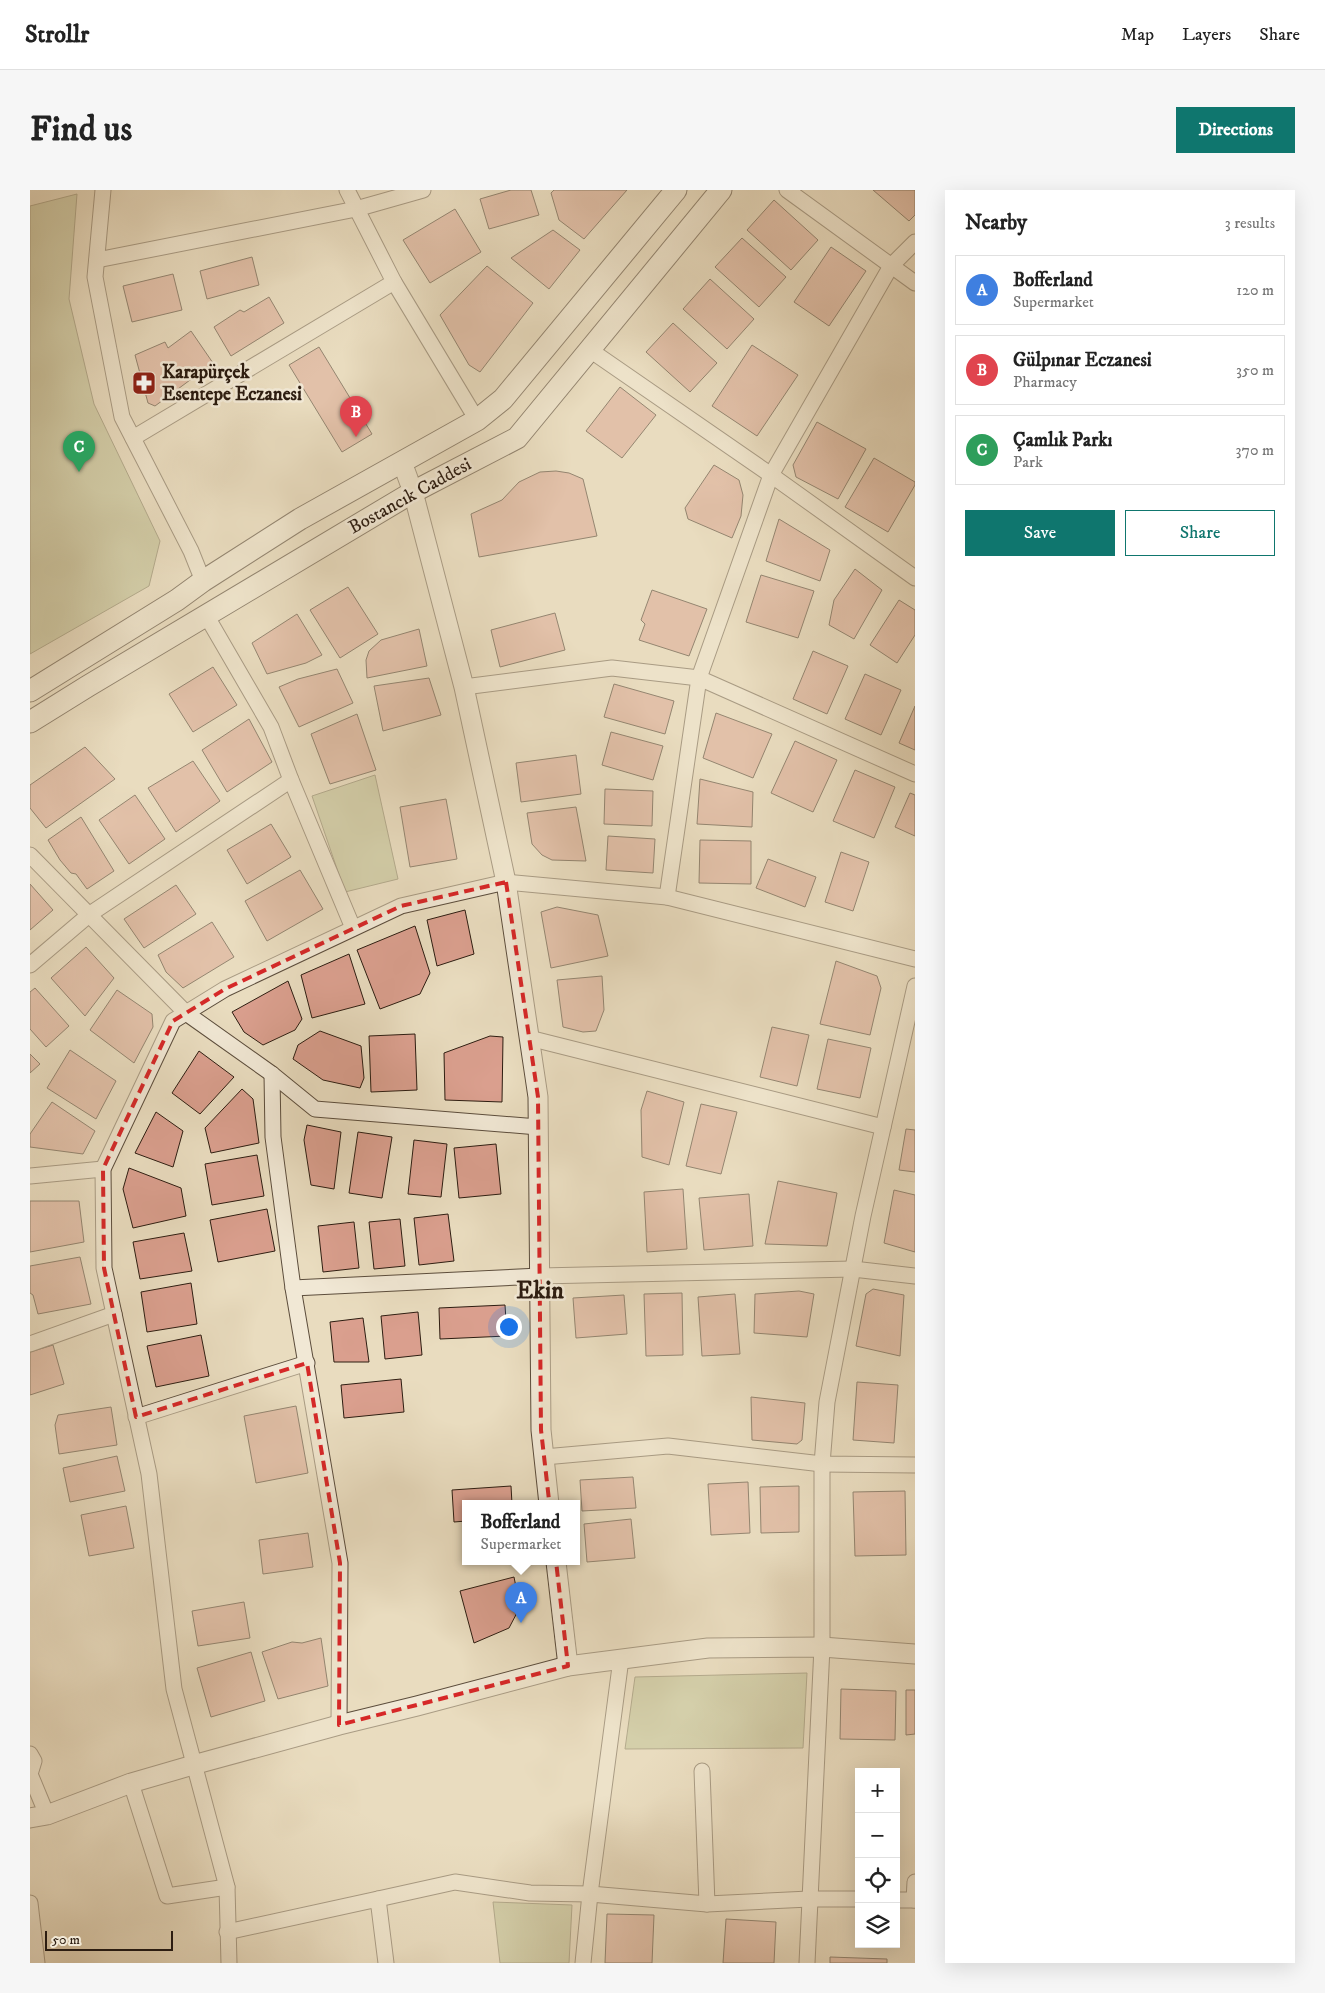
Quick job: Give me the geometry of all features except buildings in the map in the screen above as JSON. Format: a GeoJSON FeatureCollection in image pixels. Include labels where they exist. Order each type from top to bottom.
{"type":"FeatureCollection","features":[{"type":"Feature","properties":{"kind":"main road","name":"Bostancık Caddesi"},"geometry":{"type":"LineString","coordinates":[[30,722],[413,492],[517,438],[721,190]]}},
{"type":"Feature","properties":{"kind":"main road","name":"Bostancık Caddesi"},"geometry":{"type":"LineString","coordinates":[[30,691],[178,600],[203,581],[300,519],[432,443],[477,420],[503,399],[673,191]]}},
{"type":"Feature","properties":{"kind":"street"},"geometry":{"type":"LineString","coordinates":[[103,190],[95,277],[122,417],[191,550],[203,581]]}},
{"type":"Feature","properties":{"kind":"street"},"geometry":{"type":"LineString","coordinates":[[347,190],[394,282],[477,420]]}},
{"type":"Feature","properties":{"kind":"street"},"geometry":{"type":"LineString","coordinates":[[97,260],[356,209],[423,190]]}},
{"type":"Feature","properties":{"kind":"street"},"geometry":{"type":"LineString","coordinates":[[787,190],[915,283]]}},
{"type":"Feature","properties":{"kind":"street"},"geometry":{"type":"LineString","coordinates":[[667,897],[699,678],[771,475],[891,266],[915,242]]}},
{"type":"Feature","properties":{"kind":"street"},"geometry":{"type":"LineString","coordinates":[[133,438],[394,282]]}},
{"type":"Feature","properties":{"kind":"street"},"geometry":{"type":"LineString","coordinates":[[590,350],[771,475],[915,578]]}},
{"type":"Feature","properties":{"kind":"street"},"geometry":{"type":"LineString","coordinates":[[402,462],[413,492],[464,687],[506,882],[538,1097],[541,1430],[549,1500]]}},
{"type":"Feature","properties":{"kind":"street"},"geometry":{"type":"LineString","coordinates":[[206,616],[271,727],[291,780],[353,928]]}},
{"type":"Feature","properties":{"kind":"street"},"geometry":{"type":"LineString","coordinates":[[464,687],[612,668],[699,678],[915,774]]}},
{"type":"Feature","properties":{"kind":"street"},"geometry":{"type":"LineString","coordinates":[[30,965],[90,914],[291,780]]}},
{"type":"Feature","properties":{"kind":"street"},"geometry":{"type":"LineString","coordinates":[[30,855],[186,1013],[272,1074],[315,1109],[538,1127]]}},
{"type":"Feature","properties":{"kind":"street"},"geometry":{"type":"LineString","coordinates":[[229,1963],[227,1887],[174,1689],[149,1474],[104,1268],[103,1169],[173,1021],[225,989],[401,906],[506,882],[667,897],[915,959]]}},
{"type":"Feature","properties":{"kind":"street"},"geometry":{"type":"LineString","coordinates":[[807,1963],[822,1647],[822,1464],[827,1402],[883,1127],[915,986]]}},
{"type":"Feature","properties":{"kind":"street"},"geometry":{"type":"LineString","coordinates":[[529,1038],[883,1127]]}},
{"type":"Feature","properties":{"kind":"street"},"geometry":{"type":"LineString","coordinates":[[272,1074],[273,1137],[293,1288],[340,1563],[339,1724]]}},
{"type":"Feature","properties":{"kind":"street"},"geometry":{"type":"LineString","coordinates":[[30,1176],[103,1169]]}},
{"type":"Feature","properties":{"kind":"street"},"geometry":{"type":"LineString","coordinates":[[293,1288],[540,1276],[853,1269],[915,1276]]}},
{"type":"Feature","properties":{"kind":"street"},"geometry":{"type":"LineString","coordinates":[[30,1344],[114,1314]]}},
{"type":"Feature","properties":{"kind":"street"},"geometry":{"type":"LineString","coordinates":[[136,1417],[306,1363]]}},
{"type":"Feature","properties":{"kind":"street"},"geometry":{"type":"LineString","coordinates":[[544,1457],[668,1446],[822,1464],[915,1465]]}},
{"type":"Feature","properties":{"kind":"street"},"geometry":{"type":"LineString","coordinates":[[556,1565],[568,1666]]}},
{"type":"Feature","properties":{"kind":"street"},"geometry":{"type":"LineString","coordinates":[[30,1754],[34,1761],[30,1774],[39,1816],[131,1783],[193,1765],[339,1724],[417,1706],[568,1666],[708,1648],[822,1647],[915,1654]]}},
{"type":"Feature","properties":{"kind":"street"},"geometry":{"type":"LineString","coordinates":[[584,1963],[590,1894],[621,1659]]}},
{"type":"Feature","properties":{"kind":"street"},"geometry":{"type":"LineString","coordinates":[[702,1771],[707,1904]]}},
{"type":"Feature","properties":{"kind":"street"},"geometry":{"type":"LineString","coordinates":[[131,1783],[167,1896],[227,1887]]}},
{"type":"Feature","properties":{"kind":"street"},"geometry":{"type":"LineString","coordinates":[[227,1932],[455,1882],[530,1893],[590,1894],[707,1904],[810,1899],[855,1899]]}},
{"type":"Feature","properties":{"kind":"street"},"geometry":{"type":"LineString","coordinates":[[900,1900],[914,1900],[915,1882]]}},
{"type":"Feature","properties":{"kind":"street"},"geometry":{"type":"LineString","coordinates":[[378,1899],[386,1963]]}},
{"type":"Feature","properties":{"kind":"street"},"geometry":{"type":"LineString","coordinates":[[30,1903],[37,1963]]}},
{"type":"Feature","properties":{"kind":"highlighted area"},"geometry":{"type":"Polygon","coordinates":[[[506,882],[538,1097],[541,1430],[568,1666],[339,1725],[340,1563],[307,1363],[136,1417],[104,1268],[103,1169],[173,1021],[225,989],[401,906],[506,882]]]}},
{"type":"Feature","properties":{"kind":"green space"},"geometry":{"type":"Polygon","coordinates":[[[77,194],[69,299],[94,404],[160,541],[149,586],[30,654],[30,206],[77,194]]]}},
{"type":"Feature","properties":{"kind":"green space"},"geometry":{"type":"Polygon","coordinates":[[[375,775],[398,879],[345,892],[312,796],[375,775]]]}},
{"type":"Feature","properties":{"kind":"green space"},"geometry":{"type":"Polygon","coordinates":[[[807,1673],[803,1748],[625,1749],[635,1677],[807,1673]]]}},
{"type":"Feature","properties":{"kind":"green space"},"geometry":{"type":"Polygon","coordinates":[[[493,1902],[572,1905],[569,1963],[500,1963],[493,1902]]]}},
{"type":"Feature","properties":{"kind":"place","name":"Karapürçek Esentepe Eczanesi"},"geometry":{"type":"Point","coordinates":[144,383]}},
{"type":"Feature","properties":{"kind":"place","name":"Gülpınar Eczanesi"},"geometry":{"type":"Point","coordinates":[356,437]}},
{"type":"Feature","properties":{"kind":"place","name":"Çamlık Parkı"},"geometry":{"type":"Point","coordinates":[79,472]}},
{"type":"Feature","properties":{"kind":"place","name":"Bofferland"},"geometry":{"type":"Point","coordinates":[521,1623]}},
{"type":"Feature","properties":{"kind":"district","name":"Ekin"},"geometry":{"type":"Point","coordinates":[540,1291]}}]}
